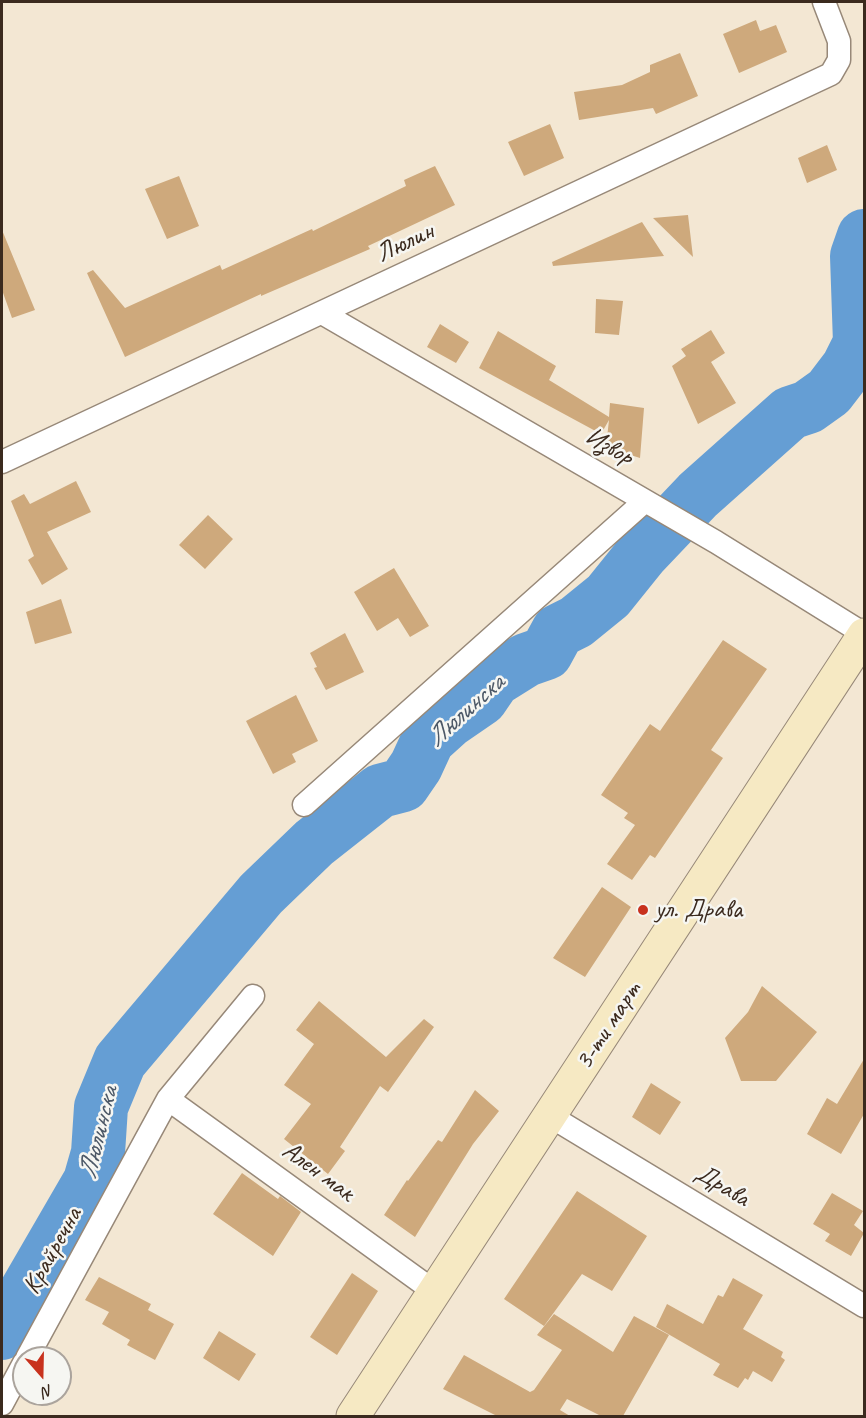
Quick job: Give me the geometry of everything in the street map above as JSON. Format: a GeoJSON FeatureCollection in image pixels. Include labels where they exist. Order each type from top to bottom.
{"type":"FeatureCollection","features":[{"type":"Feature","properties":{"kind":"street","name":"Люлин"},"geometry":{"type":"LineString","coordinates":[[2,462],[831,74],[839,60],[839,41],[824,2]]}},
{"type":"Feature","properties":{"kind":"street","name":"Извор"},"geometry":{"type":"LineString","coordinates":[[322,313],[716,542],[864,634]]}},
{"type":"Feature","properties":{"kind":"street"},"geometry":{"type":"LineString","coordinates":[[304,805],[645,501]]}},
{"type":"Feature","properties":{"kind":"street","name":"3-ти март"},"geometry":{"type":"LineString","coordinates":[[353,1416],[864,634]]}},
{"type":"Feature","properties":{"kind":"street","name":"Крайречна"},"geometry":{"type":"LineString","coordinates":[[34,1346],[168,1099],[253,996]]}},
{"type":"Feature","properties":{"kind":"street","name":"Ален мак"},"geometry":{"type":"LineString","coordinates":[[168,1099],[435,1292]]}},
{"type":"Feature","properties":{"kind":"street","name":"Драва"},"geometry":{"type":"LineString","coordinates":[[550,1116],[864,1306]]}},
{"type":"Feature","properties":{"kind":"street"},"geometry":{"type":"LineString","coordinates":[[2,1404],[12,1385]]}},
{"type":"Feature","properties":{"kind":"building"},"geometry":{"type":"Polygon","coordinates":[[[756,20],[760,31],[776,25],[787,52],[739,73],[723,34],[756,20]]]}},
{"type":"Feature","properties":{"kind":"building"},"geometry":{"type":"Polygon","coordinates":[[[680,53],[698,96],[656,114],[653,108],[579,120],[574,92],[622,85],[650,72],[650,65],[680,53]]]}},
{"type":"Feature","properties":{"kind":"building"},"geometry":{"type":"Polygon","coordinates":[[[550,124],[564,158],[524,176],[508,142],[550,124]]]}},
{"type":"Feature","properties":{"kind":"building"},"geometry":{"type":"Polygon","coordinates":[[[827,145],[837,170],[807,183],[798,158],[827,145]]]}},
{"type":"Feature","properties":{"kind":"building"},"geometry":{"type":"Polygon","coordinates":[[[435,166],[455,205],[368,246],[370,249],[261,296],[261,294],[125,357],[87,273],[93,270],[125,308],[220,265],[222,270],[312,229],[313,231],[406,186],[404,180],[435,166]]]}},
{"type":"Feature","properties":{"kind":"building"},"geometry":{"type":"Polygon","coordinates":[[[179,176],[199,226],[167,239],[145,189],[179,176]]]}},
{"type":"Feature","properties":{"kind":"building"},"geometry":{"type":"Polygon","coordinates":[[[688,215],[693,257],[653,218],[688,215]]]}},
{"type":"Feature","properties":{"kind":"building"},"geometry":{"type":"Polygon","coordinates":[[[642,222],[664,256],[553,266],[552,262],[642,222]]]}},
{"type":"Feature","properties":{"kind":"building"},"geometry":{"type":"Polygon","coordinates":[[[2,230],[35,310],[12,318],[2,290],[2,230]]]}},
{"type":"Feature","properties":{"kind":"building"},"geometry":{"type":"Polygon","coordinates":[[[596,299],[623,301],[619,335],[595,333],[596,299]]]}},
{"type":"Feature","properties":{"kind":"building"},"geometry":{"type":"Polygon","coordinates":[[[440,324],[469,342],[456,363],[427,347],[440,324]]]}},
{"type":"Feature","properties":{"kind":"building"},"geometry":{"type":"Polygon","coordinates":[[[711,330],[725,353],[711,362],[736,403],[698,424],[672,366],[686,356],[681,349],[711,330]]]}},
{"type":"Feature","properties":{"kind":"building"},"geometry":{"type":"Polygon","coordinates":[[[498,331],[556,366],[549,380],[609,417],[610,403],[644,408],[640,458],[606,447],[609,420],[601,434],[479,368],[498,331]]]}},
{"type":"Feature","properties":{"kind":"building"},"geometry":{"type":"Polygon","coordinates":[[[76,481],[91,512],[47,532],[68,569],[42,585],[28,560],[34,556],[11,501],[24,494],[30,504],[76,481]]]}},
{"type":"Feature","properties":{"kind":"building"},"geometry":{"type":"Polygon","coordinates":[[[208,515],[233,539],[205,569],[179,545],[208,515]]]}},
{"type":"Feature","properties":{"kind":"building"},"geometry":{"type":"Polygon","coordinates":[[[394,568],[429,626],[410,637],[398,618],[377,631],[354,592],[394,568]]]}},
{"type":"Feature","properties":{"kind":"building"},"geometry":{"type":"Polygon","coordinates":[[[61,599],[72,633],[35,644],[26,612],[61,599]]]}},
{"type":"Feature","properties":{"kind":"building"},"geometry":{"type":"Polygon","coordinates":[[[345,633],[364,672],[326,690],[314,668],[317,667],[310,653],[345,633]]]}},
{"type":"Feature","properties":{"kind":"building"},"geometry":{"type":"Polygon","coordinates":[[[723,640],[767,669],[711,750],[723,758],[655,858],[650,855],[632,880],[607,864],[635,825],[624,818],[628,813],[601,795],[650,724],[660,731],[723,640]]]}},
{"type":"Feature","properties":{"kind":"building"},"geometry":{"type":"Polygon","coordinates":[[[296,695],[318,741],[292,754],[296,762],[273,774],[246,721],[296,695]]]}},
{"type":"Feature","properties":{"kind":"building"},"geometry":{"type":"Polygon","coordinates":[[[602,887],[631,907],[585,977],[553,958],[602,887]]]}},
{"type":"Feature","properties":{"kind":"building"},"geometry":{"type":"Polygon","coordinates":[[[762,986],[817,1032],[776,1081],[741,1081],[725,1038],[748,1012],[762,986]]]}},
{"type":"Feature","properties":{"kind":"building"},"geometry":{"type":"Polygon","coordinates":[[[319,1001],[386,1057],[424,1019],[434,1027],[388,1092],[380,1086],[340,1147],[345,1151],[328,1174],[284,1139],[311,1104],[284,1085],[314,1044],[296,1030],[319,1001]]]}},
{"type":"Feature","properties":{"kind":"building"},"geometry":{"type":"Polygon","coordinates":[[[864,1059],[864,1114],[841,1154],[807,1134],[827,1098],[837,1104],[864,1059]]]}},
{"type":"Feature","properties":{"kind":"building"},"geometry":{"type":"Polygon","coordinates":[[[651,1083],[681,1102],[660,1135],[632,1117],[651,1083]]]}},
{"type":"Feature","properties":{"kind":"building"},"geometry":{"type":"Polygon","coordinates":[[[475,1090],[499,1111],[473,1144],[415,1237],[384,1215],[438,1140],[442,1142],[475,1090]]]}},
{"type":"Feature","properties":{"kind":"building"},"geometry":{"type":"Polygon","coordinates":[[[242,1173],[278,1199],[280,1196],[301,1212],[273,1256],[213,1214],[242,1173]]]}},
{"type":"Feature","properties":{"kind":"building"},"geometry":{"type":"Polygon","coordinates":[[[577,1191],[647,1236],[612,1291],[582,1274],[544,1326],[504,1299],[577,1191]]]}},
{"type":"Feature","properties":{"kind":"building"},"geometry":{"type":"Polygon","coordinates":[[[832,1193],[863,1211],[854,1225],[864,1233],[851,1256],[825,1241],[830,1234],[813,1224],[832,1193]]]}},
{"type":"Feature","properties":{"kind":"building"},"geometry":{"type":"Polygon","coordinates":[[[352,1273],[378,1291],[337,1355],[310,1337],[352,1273]]]}},
{"type":"Feature","properties":{"kind":"building"},"geometry":{"type":"Polygon","coordinates":[[[99,1277],[151,1304],[148,1310],[174,1324],[155,1360],[127,1345],[130,1340],[102,1324],[109,1312],[85,1300],[99,1277]]]}},
{"type":"Feature","properties":{"kind":"building"},"geometry":{"type":"Polygon","coordinates":[[[733,1278],[763,1295],[743,1329],[783,1352],[781,1357],[785,1360],[772,1382],[753,1371],[748,1380],[745,1378],[738,1388],[713,1375],[720,1364],[656,1327],[667,1304],[703,1324],[718,1295],[723,1297],[733,1278]]]}},
{"type":"Feature","properties":{"kind":"building"},"geometry":{"type":"Polygon","coordinates":[[[554,1314],[613,1352],[634,1316],[669,1335],[623,1416],[601,1416],[567,1399],[560,1410],[570,1416],[497,1416],[443,1389],[464,1355],[530,1392],[534,1390],[562,1350],[537,1335],[554,1314]]]}},
{"type":"Feature","properties":{"kind":"building"},"geometry":{"type":"Polygon","coordinates":[[[219,1331],[256,1354],[239,1381],[203,1358],[219,1331]]]}},
{"type":"Feature","properties":{"kind":"waterway","name":"Люлинска"},"geometry":{"type":"LineString","coordinates":[[2,1333],[90,1181],[98,1153],[101,1107],[120,1061],[261,894],[314,843],[380,791],[403,785],[416,766],[428,740],[449,721],[481,699],[494,680],[526,660],[546,653],[558,631],[576,622],[608,596],[641,555],[698,495],[790,413],[808,407],[829,392],[848,367],[860,343],[857,256],[864,236]]}},
{"type":"Feature","properties":{"kind":"place","name":"ул. Драва"},"geometry":{"type":"Point","coordinates":[643,910]}}]}
